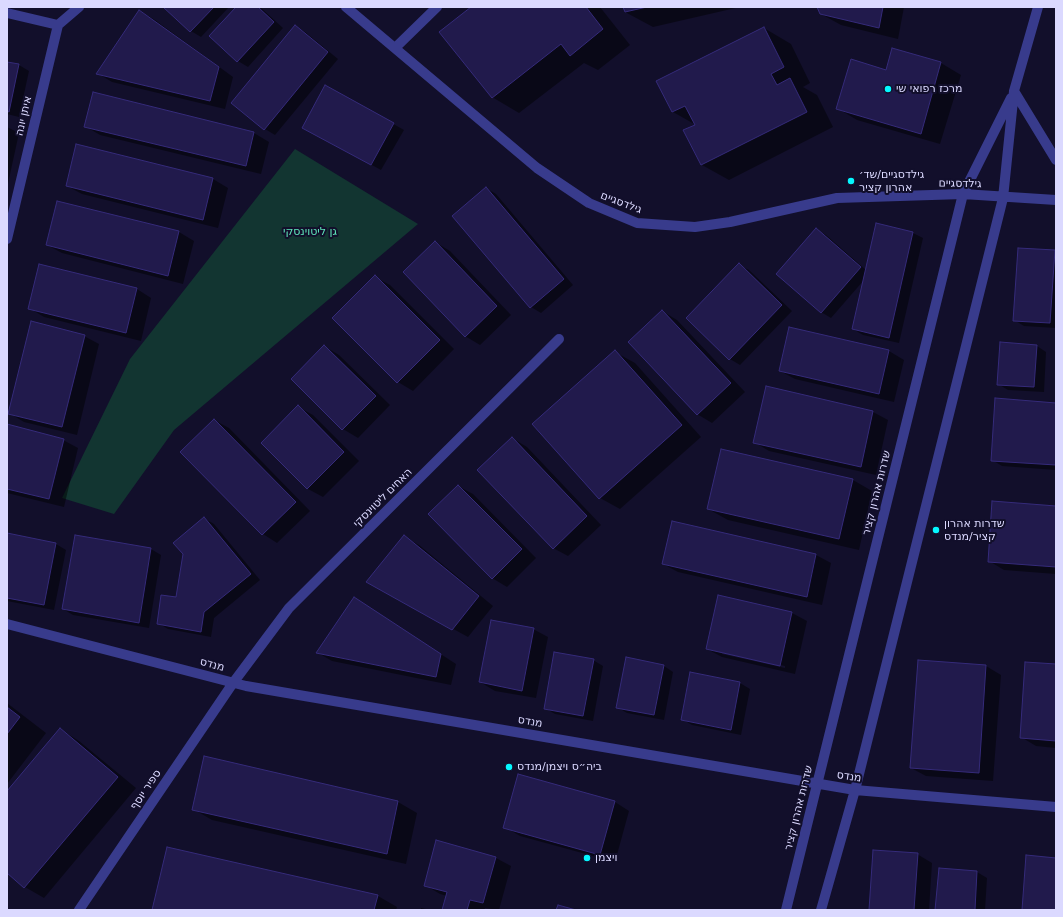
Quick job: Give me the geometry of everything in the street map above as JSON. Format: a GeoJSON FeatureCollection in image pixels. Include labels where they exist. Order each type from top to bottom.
{"type":"FeatureCollection","features":[{"type":"Feature","properties":{"kind":"street"},"geometry":{"type":"LineString","coordinates":[[7,13],[58,26],[79,7]]}},
{"type":"Feature","properties":{"kind":"street","name":"גילדסגיים"},"geometry":{"type":"LineString","coordinates":[[346,7],[537,168],[588,203],[638,223],[695,227],[730,222],[837,198],[963,194],[1003,198],[1056,200]]}},
{"type":"Feature","properties":{"kind":"street"},"geometry":{"type":"LineString","coordinates":[[395,48],[437,7]]}},
{"type":"Feature","properties":{"kind":"street","name":"שדרות אהרון קציר"},"geometry":{"type":"LineString","coordinates":[[821,910],[855,790],[1003,198],[1014,91],[1038,7]]}},
{"type":"Feature","properties":{"kind":"street","name":"איתן יונה"},"geometry":{"type":"LineString","coordinates":[[7,239],[58,26]]}},
{"type":"Feature","properties":{"kind":"street"},"geometry":{"type":"LineString","coordinates":[[1014,91],[1056,160]]}},
{"type":"Feature","properties":{"kind":"street","name":"שדרות אהרון קציר"},"geometry":{"type":"LineString","coordinates":[[786,910],[963,194],[1014,91]]}},
{"type":"Feature","properties":{"kind":"street","name":"האחים ליטוינסקי"},"geometry":{"type":"LineString","coordinates":[[233,683],[289,608],[559,339]]}},
{"type":"Feature","properties":{"kind":"street","name":"מנדס"},"geometry":{"type":"LineString","coordinates":[[7,624],[233,683],[855,790],[1056,807]]}},
{"type":"Feature","properties":{"kind":"street","name":"ספיר יוסף"},"geometry":{"type":"LineString","coordinates":[[80,910],[233,683]]}},
{"type":"Feature","properties":{"kind":"green space","name":"גן ליטוינסקי"},"geometry":{"type":"Polygon","coordinates":[[[295,149],[418,224],[174,430],[114,514],[62,498],[130,359],[295,149]]]}},
{"type":"Feature","properties":{"kind":"building"},"geometry":{"type":"Polygon","coordinates":[[[163,7],[214,7],[190,32],[163,7]]]}},
{"type":"Feature","properties":{"kind":"building"},"geometry":{"type":"Polygon","coordinates":[[[236,7],[258,7],[274,22],[237,62],[209,36],[236,7]]]}},
{"type":"Feature","properties":{"kind":"building"},"geometry":{"type":"Polygon","coordinates":[[[471,7],[586,7],[603,29],[570,56],[561,44],[492,98],[439,32],[471,7]]]}},
{"type":"Feature","properties":{"kind":"building"},"geometry":{"type":"Polygon","coordinates":[[[623,7],[647,7],[625,12],[623,7]]]}},
{"type":"Feature","properties":{"kind":"building"},"geometry":{"type":"Polygon","coordinates":[[[817,7],[883,7],[879,28],[820,14],[817,7]]]}},
{"type":"Feature","properties":{"kind":"building"},"geometry":{"type":"Polygon","coordinates":[[[139,10],[219,67],[210,101],[96,74],[139,10]]]}},
{"type":"Feature","properties":{"kind":"building"},"geometry":{"type":"Polygon","coordinates":[[[295,25],[328,52],[264,130],[231,103],[295,25]]]}},
{"type":"Feature","properties":{"kind":"building"},"geometry":{"type":"Polygon","coordinates":[[[764,27],[784,67],[771,74],[777,85],[790,78],[807,112],[701,165],[683,130],[695,125],[685,106],[672,112],[656,81],[764,27]]]}},
{"type":"Feature","properties":{"kind":"building","name":"מרכז רפואי שי"},"geometry":{"type":"Polygon","coordinates":[[[892,48],[941,62],[921,134],[836,109],[851,59],[886,70],[892,48]]]}},
{"type":"Feature","properties":{"kind":"building"},"geometry":{"type":"Polygon","coordinates":[[[7,62],[19,64],[9,112],[7,111],[7,62]]]}},
{"type":"Feature","properties":{"kind":"building"},"geometry":{"type":"Polygon","coordinates":[[[325,85],[394,123],[371,165],[302,128],[325,85]]]}},
{"type":"Feature","properties":{"kind":"building"},"geometry":{"type":"Polygon","coordinates":[[[93,92],[254,132],[246,166],[84,127],[93,92]]]}},
{"type":"Feature","properties":{"kind":"building"},"geometry":{"type":"Polygon","coordinates":[[[76,144],[213,178],[203,220],[66,186],[76,144]]]}},
{"type":"Feature","properties":{"kind":"building"},"geometry":{"type":"Polygon","coordinates":[[[486,187],[564,279],[530,308],[452,216],[486,187]]]}},
{"type":"Feature","properties":{"kind":"building"},"geometry":{"type":"Polygon","coordinates":[[[57,201],[179,231],[168,276],[46,245],[57,201]]]}},
{"type":"Feature","properties":{"kind":"building"},"geometry":{"type":"Polygon","coordinates":[[[876,223],[913,232],[889,338],[852,329],[876,223]]]}},
{"type":"Feature","properties":{"kind":"building"},"geometry":{"type":"Polygon","coordinates":[[[816,228],[861,267],[821,313],[776,274],[816,228]]]}},
{"type":"Feature","properties":{"kind":"building"},"geometry":{"type":"Polygon","coordinates":[[[435,241],[497,306],[465,337],[403,272],[435,241]]]}},
{"type":"Feature","properties":{"kind":"building"},"geometry":{"type":"Polygon","coordinates":[[[1018,248],[1055,250],[1050,323],[1013,321],[1018,248]]]}},
{"type":"Feature","properties":{"kind":"building"},"geometry":{"type":"Polygon","coordinates":[[[739,263],[782,305],[729,360],[686,318],[739,263]]]}},
{"type":"Feature","properties":{"kind":"building"},"geometry":{"type":"Polygon","coordinates":[[[39,264],[137,288],[126,333],[28,309],[39,264]]]}},
{"type":"Feature","properties":{"kind":"building"},"geometry":{"type":"Polygon","coordinates":[[[375,275],[440,340],[397,383],[332,318],[375,275]]]}},
{"type":"Feature","properties":{"kind":"building"},"geometry":{"type":"Polygon","coordinates":[[[662,310],[731,383],[697,415],[628,342],[662,310]]]}},
{"type":"Feature","properties":{"kind":"building"},"geometry":{"type":"Polygon","coordinates":[[[31,321],[85,335],[62,427],[8,414],[31,321]]]}},
{"type":"Feature","properties":{"kind":"building"},"geometry":{"type":"Polygon","coordinates":[[[789,327],[889,350],[879,394],[779,371],[789,327]]]}},
{"type":"Feature","properties":{"kind":"building"},"geometry":{"type":"Polygon","coordinates":[[[1000,342],[1037,345],[1034,387],[997,385],[1000,342]]]}},
{"type":"Feature","properties":{"kind":"building"},"geometry":{"type":"Polygon","coordinates":[[[324,345],[376,396],[342,430],[291,379],[324,345]]]}},
{"type":"Feature","properties":{"kind":"building"},"geometry":{"type":"Polygon","coordinates":[[[615,350],[682,425],[599,499],[532,424],[615,350]]]}},
{"type":"Feature","properties":{"kind":"building"},"geometry":{"type":"Polygon","coordinates":[[[766,386],[873,411],[861,467],[753,443],[766,386]]]}},
{"type":"Feature","properties":{"kind":"building"},"geometry":{"type":"Polygon","coordinates":[[[995,398],[1056,403],[1056,465],[991,461],[995,398]]]}},
{"type":"Feature","properties":{"kind":"building"},"geometry":{"type":"Polygon","coordinates":[[[298,405],[344,452],[307,489],[261,443],[298,405]]]}},
{"type":"Feature","properties":{"kind":"building"},"geometry":{"type":"Polygon","coordinates":[[[214,419],[296,502],[262,535],[180,452],[214,419]]]}},
{"type":"Feature","properties":{"kind":"building"},"geometry":{"type":"Polygon","coordinates":[[[7,424],[64,439],[49,499],[7,489],[7,424]]]}},
{"type":"Feature","properties":{"kind":"building"},"geometry":{"type":"Polygon","coordinates":[[[512,437],[587,516],[553,549],[477,470],[512,437]]]}},
{"type":"Feature","properties":{"kind":"building"},"geometry":{"type":"Polygon","coordinates":[[[721,449],[853,479],[839,539],[707,509],[721,449]]]}},
{"type":"Feature","properties":{"kind":"building"},"geometry":{"type":"Polygon","coordinates":[[[458,485],[522,549],[492,579],[428,514],[458,485]]]}},
{"type":"Feature","properties":{"kind":"building"},"geometry":{"type":"Polygon","coordinates":[[[992,501],[1056,506],[1056,567],[988,562],[992,501]]]}},
{"type":"Feature","properties":{"kind":"building"},"geometry":{"type":"Polygon","coordinates":[[[204,517],[251,574],[204,612],[201,632],[157,624],[161,595],[176,597],[183,554],[173,543],[204,517]]]}},
{"type":"Feature","properties":{"kind":"building"},"geometry":{"type":"Polygon","coordinates":[[[672,521],[816,554],[807,597],[662,564],[672,521]]]}},
{"type":"Feature","properties":{"kind":"building"},"geometry":{"type":"Polygon","coordinates":[[[7,533],[56,543],[44,605],[7,598],[7,533]]]}},
{"type":"Feature","properties":{"kind":"building"},"geometry":{"type":"Polygon","coordinates":[[[75,535],[151,548],[139,623],[62,609],[75,535]]]}},
{"type":"Feature","properties":{"kind":"building"},"geometry":{"type":"Polygon","coordinates":[[[404,535],[479,596],[452,630],[366,582],[404,535]]]}},
{"type":"Feature","properties":{"kind":"building"},"geometry":{"type":"Polygon","coordinates":[[[718,595],[792,612],[780,666],[706,649],[718,595]]]}},
{"type":"Feature","properties":{"kind":"building"},"geometry":{"type":"Polygon","coordinates":[[[354,597],[441,654],[436,677],[316,653],[354,597]]]}},
{"type":"Feature","properties":{"kind":"building"},"geometry":{"type":"Polygon","coordinates":[[[491,620],[534,628],[522,691],[479,682],[491,620]]]}},
{"type":"Feature","properties":{"kind":"building"},"geometry":{"type":"Polygon","coordinates":[[[554,652],[594,659],[583,716],[544,709],[554,652]]]}},
{"type":"Feature","properties":{"kind":"building"},"geometry":{"type":"Polygon","coordinates":[[[626,657],[664,665],[654,715],[616,708],[626,657]]]}},
{"type":"Feature","properties":{"kind":"building"},"geometry":{"type":"Polygon","coordinates":[[[918,660],[986,665],[979,773],[910,768],[918,660]]]}},
{"type":"Feature","properties":{"kind":"building"},"geometry":{"type":"Polygon","coordinates":[[[1025,662],[1056,664],[1056,741],[1020,738],[1025,662]]]}},
{"type":"Feature","properties":{"kind":"building"},"geometry":{"type":"Polygon","coordinates":[[[690,672],[740,682],[731,730],[681,720],[690,672]]]}},
{"type":"Feature","properties":{"kind":"building"},"geometry":{"type":"Polygon","coordinates":[[[7,707],[20,717],[7,734],[7,707]]]}},
{"type":"Feature","properties":{"kind":"building"},"geometry":{"type":"Polygon","coordinates":[[[60,728],[118,777],[24,888],[7,873],[7,791],[60,728]]]}},
{"type":"Feature","properties":{"kind":"building"},"geometry":{"type":"Polygon","coordinates":[[[204,756],[398,801],[387,854],[192,810],[204,756]]]}},
{"type":"Feature","properties":{"kind":"building"},"geometry":{"type":"Polygon","coordinates":[[[518,774],[615,801],[600,855],[503,828],[518,774]]]}},
{"type":"Feature","properties":{"kind":"building"},"geometry":{"type":"Polygon","coordinates":[[[436,840],[496,857],[483,903],[470,900],[467,910],[442,910],[447,892],[424,886],[436,840]]]}},
{"type":"Feature","properties":{"kind":"building"},"geometry":{"type":"Polygon","coordinates":[[[167,847],[378,895],[374,910],[152,910],[167,847]]]}},
{"type":"Feature","properties":{"kind":"building"},"geometry":{"type":"Polygon","coordinates":[[[873,850],[918,853],[914,910],[869,910],[873,850]]]}},
{"type":"Feature","properties":{"kind":"building"},"geometry":{"type":"Polygon","coordinates":[[[1026,855],[1056,858],[1056,910],[1022,910],[1026,855]]]}},
{"type":"Feature","properties":{"kind":"building"},"geometry":{"type":"Polygon","coordinates":[[[939,868],[977,871],[975,910],[935,910],[939,868]]]}},
{"type":"Feature","properties":{"kind":"building"},"geometry":{"type":"Polygon","coordinates":[[[558,905],[576,910],[556,910],[558,905]]]}},
{"type":"Feature","properties":{"kind":"place","name":"מרכז רפואי שי"},"geometry":{"type":"Point","coordinates":[888,89]}},
{"type":"Feature","properties":{"kind":"place","name":"גילדסגיים/שד׳ אהרון קציר"},"geometry":{"type":"Point","coordinates":[851,181]}},
{"type":"Feature","properties":{"kind":"place","name":"שדרות אהרון קציר/מנדס"},"geometry":{"type":"Point","coordinates":[936,530]}},
{"type":"Feature","properties":{"kind":"place","name":"ביה״ס ויצמן/מנדס"},"geometry":{"type":"Point","coordinates":[509,767]}},
{"type":"Feature","properties":{"kind":"place","name":"ויצמן"},"geometry":{"type":"Point","coordinates":[587,858]}}]}
